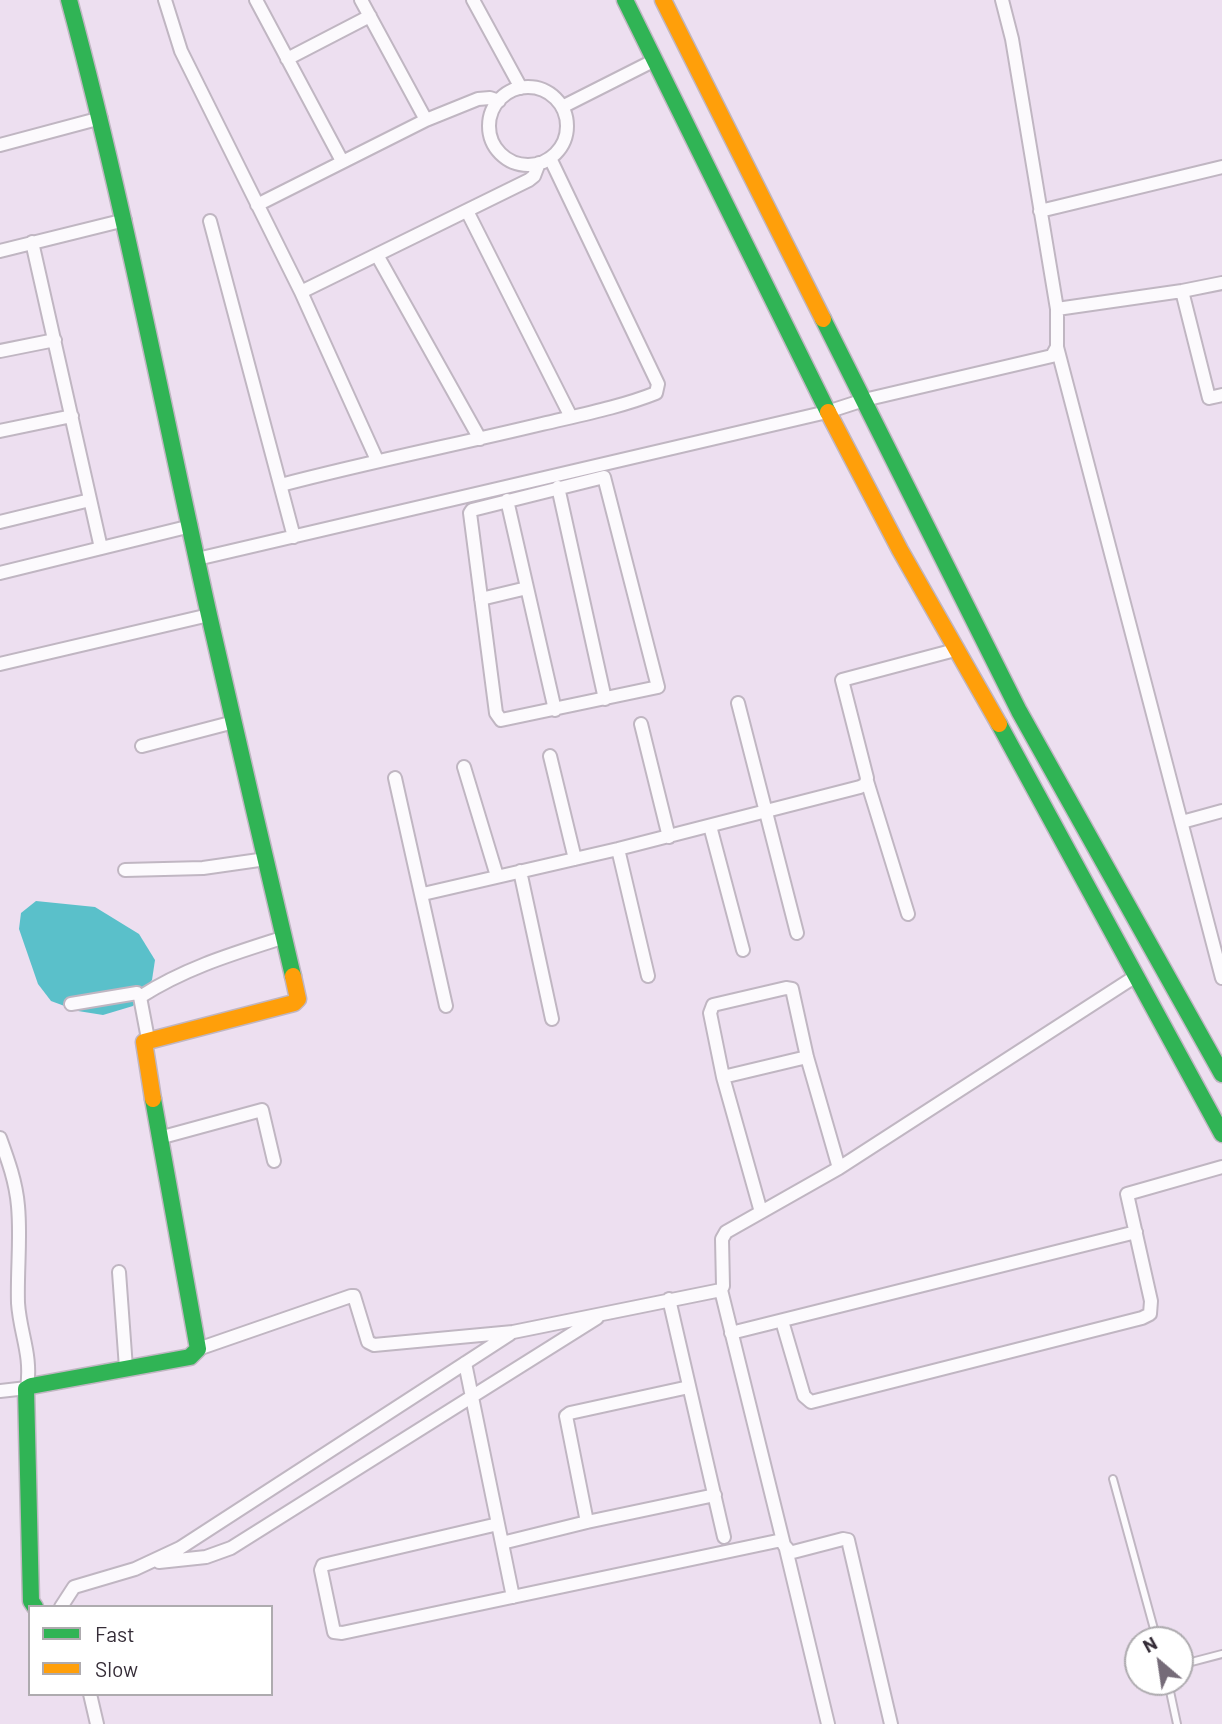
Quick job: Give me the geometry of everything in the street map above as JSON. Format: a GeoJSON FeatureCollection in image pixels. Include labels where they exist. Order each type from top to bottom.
{"type":"FeatureCollection","features":[{"type":"Feature","properties":{"kind":"main road"},"geometry":{"type":"LineString","coordinates":[[34,1605],[27,1388],[190,1357],[198,1349],[144,1043],[148,1039],[295,1002],[298,996],[282,938],[209,615],[125,219],[69,0]]}},
{"type":"Feature","properties":{"kind":"main road"},"geometry":{"type":"LineString","coordinates":[[625,0],[828,412],[955,650],[999,725],[1222,1134]]}},
{"type":"Feature","properties":{"kind":"main road"},"geometry":{"type":"LineString","coordinates":[[663,0],[1019,711],[1220,1061]]}},
{"type":"Feature","properties":{"kind":"street"},"geometry":{"type":"LineString","coordinates":[[165,0],[181,51],[301,292],[377,460]]}},
{"type":"Feature","properties":{"kind":"street"},"geometry":{"type":"LineString","coordinates":[[256,0],[342,161]]}},
{"type":"Feature","properties":{"kind":"street"},"geometry":{"type":"LineString","coordinates":[[361,0],[426,120]]}},
{"type":"Feature","properties":{"kind":"street"},"geometry":{"type":"LineString","coordinates":[[472,0],[521,88]]}},
{"type":"Feature","properties":{"kind":"street"},"geometry":{"type":"LineString","coordinates":[[1002,0],[1012,39],[1057,309],[1057,347],[1222,978]]}},
{"type":"Feature","properties":{"kind":"street"},"geometry":{"type":"LineString","coordinates":[[287,59],[370,16]]}},
{"type":"Feature","properties":{"kind":"street"},"geometry":{"type":"LineString","coordinates":[[562,107],[653,61]]}},
{"type":"Feature","properties":{"kind":"street"},"geometry":{"type":"LineString","coordinates":[[301,292],[534,176],[545,161],[560,150],[567,132],[567,121],[562,107],[547,92],[535,88],[521,88],[509,92],[499,100],[489,125],[497,150],[507,159],[519,164],[545,161]]}},
{"type":"Feature","properties":{"kind":"street"},"geometry":{"type":"LineString","coordinates":[[257,205],[426,120],[478,99],[499,100]]}},
{"type":"Feature","properties":{"kind":"street"},"geometry":{"type":"LineString","coordinates":[[0,145],[101,118]]}},
{"type":"Feature","properties":{"kind":"street"},"geometry":{"type":"LineString","coordinates":[[281,485],[377,460],[571,417],[652,395],[659,389],[545,161]]}},
{"type":"Feature","properties":{"kind":"street"},"geometry":{"type":"LineString","coordinates":[[1040,211],[1222,167]]}},
{"type":"Feature","properties":{"kind":"street"},"geometry":{"type":"LineString","coordinates":[[467,211],[571,417]]}},
{"type":"Feature","properties":{"kind":"street"},"geometry":{"type":"LineString","coordinates":[[0,251],[125,219]]}},
{"type":"Feature","properties":{"kind":"street"},"geometry":{"type":"LineString","coordinates":[[210,221],[294,537]]}},
{"type":"Feature","properties":{"kind":"street"},"geometry":{"type":"LineString","coordinates":[[32,242],[101,548]]}},
{"type":"Feature","properties":{"kind":"street"},"geometry":{"type":"LineString","coordinates":[[377,255],[480,439]]}},
{"type":"Feature","properties":{"kind":"street"},"geometry":{"type":"LineString","coordinates":[[1057,309],[1222,283]]}},
{"type":"Feature","properties":{"kind":"street"},"geometry":{"type":"LineString","coordinates":[[1182,291],[1209,398],[1222,395]]}},
{"type":"Feature","properties":{"kind":"street"},"geometry":{"type":"LineString","coordinates":[[0,351],[55,340]]}},
{"type":"Feature","properties":{"kind":"street"},"geometry":{"type":"LineString","coordinates":[[197,559],[579,476],[828,412],[864,400],[1043,359],[1052,356],[1057,347]]}},
{"type":"Feature","properties":{"kind":"street"},"geometry":{"type":"LineString","coordinates":[[0,432],[72,416]]}},
{"type":"Feature","properties":{"kind":"street"},"geometry":{"type":"LineString","coordinates":[[579,476],[606,479],[658,687],[555,710],[499,719],[469,516],[472,510],[558,487],[579,476]]}},
{"type":"Feature","properties":{"kind":"street"},"geometry":{"type":"LineString","coordinates":[[558,487],[605,699]]}},
{"type":"Feature","properties":{"kind":"street"},"geometry":{"type":"LineString","coordinates":[[0,522],[90,500]]}},
{"type":"Feature","properties":{"kind":"street"},"geometry":{"type":"LineString","coordinates":[[507,500],[555,710]]}},
{"type":"Feature","properties":{"kind":"street"},"geometry":{"type":"LineString","coordinates":[[0,573],[191,526]]}},
{"type":"Feature","properties":{"kind":"street"},"geometry":{"type":"LineString","coordinates":[[481,599],[527,588]]}},
{"type":"Feature","properties":{"kind":"street"},"geometry":{"type":"LineString","coordinates":[[0,664],[209,615]]}},
{"type":"Feature","properties":{"kind":"street"},"geometry":{"type":"LineString","coordinates":[[908,914],[867,781],[842,680],[955,650]]}},
{"type":"Feature","properties":{"kind":"street"},"geometry":{"type":"LineString","coordinates":[[738,703],[797,933]]}},
{"type":"Feature","properties":{"kind":"street"},"geometry":{"type":"LineString","coordinates":[[142,746],[234,722]]}},
{"type":"Feature","properties":{"kind":"street"},"geometry":{"type":"LineString","coordinates":[[641,724],[669,837]]}},
{"type":"Feature","properties":{"kind":"street"},"geometry":{"type":"LineString","coordinates":[[550,756],[575,859]]}},
{"type":"Feature","properties":{"kind":"street"},"geometry":{"type":"LineString","coordinates":[[464,767],[497,876]]}},
{"type":"Feature","properties":{"kind":"street"},"geometry":{"type":"LineString","coordinates":[[395,778],[446,1006]]}},
{"type":"Feature","properties":{"kind":"street"},"geometry":{"type":"LineString","coordinates":[[423,894],[768,812],[860,787],[867,781]]}},
{"type":"Feature","properties":{"kind":"street"},"geometry":{"type":"LineString","coordinates":[[1182,822],[1222,811]]}},
{"type":"Feature","properties":{"kind":"street"},"geometry":{"type":"LineString","coordinates":[[710,826],[743,950]]}},
{"type":"Feature","properties":{"kind":"street"},"geometry":{"type":"LineString","coordinates":[[618,849],[648,976]]}},
{"type":"Feature","properties":{"kind":"street"},"geometry":{"type":"LineString","coordinates":[[125,870],[203,868],[266,859]]}},
{"type":"Feature","properties":{"kind":"street"},"geometry":{"type":"LineString","coordinates":[[520,871],[552,1019]]}},
{"type":"Feature","properties":{"kind":"street"},"geometry":{"type":"LineString","coordinates":[[140,997],[194,967],[282,938]]}},
{"type":"Feature","properties":{"kind":"street"},"geometry":{"type":"LineString","coordinates":[[828,1724],[721,1290],[723,1234],[839,1168],[1136,976]]}},
{"type":"Feature","properties":{"kind":"street"},"geometry":{"type":"LineString","coordinates":[[761,1212],[723,1077],[710,1006],[790,988],[839,1168]]}},
{"type":"Feature","properties":{"kind":"street"},"geometry":{"type":"LineString","coordinates":[[71,1004],[135,993],[140,997],[148,1039]]}},
{"type":"Feature","properties":{"kind":"street"},"geometry":{"type":"LineString","coordinates":[[723,1077],[807,1057]]}},
{"type":"Feature","properties":{"kind":"street"},"geometry":{"type":"LineString","coordinates":[[159,1138],[262,1110],[274,1161]]}},
{"type":"Feature","properties":{"kind":"street"},"geometry":{"type":"LineString","coordinates":[[0,1138],[13,1177],[18,1204],[19,1306],[29,1358],[27,1388],[0,1391]]}},
{"type":"Feature","properties":{"kind":"street"},"geometry":{"type":"LineString","coordinates":[[782,1321],[804,1396],[808,1401],[814,1402],[1148,1315],[1151,1301],[1127,1195],[1129,1192],[1222,1167]]}},
{"type":"Feature","properties":{"kind":"street"},"geometry":{"type":"LineString","coordinates":[[731,1333],[1136,1232]]}},
{"type":"Feature","properties":{"kind":"street"},"geometry":{"type":"LineString","coordinates":[[119,1272],[126,1368]]}},
{"type":"Feature","properties":{"kind":"street"},"geometry":{"type":"LineString","coordinates":[[198,1349],[352,1296],[368,1342],[372,1345],[513,1332],[721,1290]]}},
{"type":"Feature","properties":{"kind":"street"},"geometry":{"type":"LineString","coordinates":[[669,1299],[724,1537]]}},
{"type":"Feature","properties":{"kind":"street"},"geometry":{"type":"LineString","coordinates":[[149,1563],[206,1557],[231,1548],[606,1312]]}},
{"type":"Feature","properties":{"kind":"street"},"geometry":{"type":"LineString","coordinates":[[62,1605],[74,1587],[149,1563],[180,1548],[513,1332]]}},
{"type":"Feature","properties":{"kind":"street"},"geometry":{"type":"LineString","coordinates":[[465,1363],[513,1597]]}},
{"type":"Feature","properties":{"kind":"street"},"geometry":{"type":"LineString","coordinates":[[587,1522],[566,1416],[689,1387]]}},
{"type":"Feature","properties":{"kind":"street"},"geometry":{"type":"LineString","coordinates":[[502,1543],[715,1495]]}},
{"type":"Feature","properties":{"kind":"street"},"geometry":{"type":"LineString","coordinates":[[498,1524],[326,1564],[321,1568],[333,1629],[339,1633],[784,1544]]}},
{"type":"Feature","properties":{"kind":"street"},"geometry":{"type":"LineString","coordinates":[[784,1544],[793,1552],[848,1540],[891,1724]]}},
{"type":"Feature","properties":{"kind":"street"},"geometry":{"type":"LineString","coordinates":[[90,1696],[97,1724]]}},
{"type":"Feature","properties":{"kind":"lane"},"geometry":{"type":"LineString","coordinates":[[1113,1479],[1153,1626]]}},
{"type":"Feature","properties":{"kind":"lane"},"geometry":{"type":"LineString","coordinates":[[1194,1661],[1222,1654]]}},
{"type":"Feature","properties":{"kind":"lane"},"geometry":{"type":"LineString","coordinates":[[1171,1696],[1178,1724]]}},
{"type":"Feature","properties":{"kind":"water"},"geometry":{"type":"Polygon","coordinates":[[[36,901],[95,907],[139,934],[155,960],[152,980],[133,1006],[103,1015],[78,1011],[51,1001],[38,984],[19,929],[21,913],[36,901]]]}},
{"type":"Feature","properties":{"kind":"traffic: fast"},"geometry":{"type":"LineString","coordinates":[[69,0],[125,229],[209,615],[293,976]]}},
{"type":"Feature","properties":{"kind":"traffic: fast"},"geometry":{"type":"LineString","coordinates":[[625,0],[828,412]]}},
{"type":"Feature","properties":{"kind":"traffic: fast"},"geometry":{"type":"LineString","coordinates":[[823,319],[1019,711],[1222,1074]]}},
{"type":"Feature","properties":{"kind":"traffic: fast"},"geometry":{"type":"LineString","coordinates":[[999,724],[1222,1134]]}},
{"type":"Feature","properties":{"kind":"traffic: fast"},"geometry":{"type":"LineString","coordinates":[[34,1605],[31,1601],[26,1389],[190,1357],[198,1349],[153,1099]]}},
{"type":"Feature","properties":{"kind":"traffic: slow"},"geometry":{"type":"LineString","coordinates":[[663,0],[823,319]]}},
{"type":"Feature","properties":{"kind":"traffic: slow"},"geometry":{"type":"LineString","coordinates":[[828,412],[900,550],[999,724]]}},
{"type":"Feature","properties":{"kind":"traffic: slow"},"geometry":{"type":"LineString","coordinates":[[153,1099],[144,1042],[294,1003],[298,999],[293,976]]}}]}
